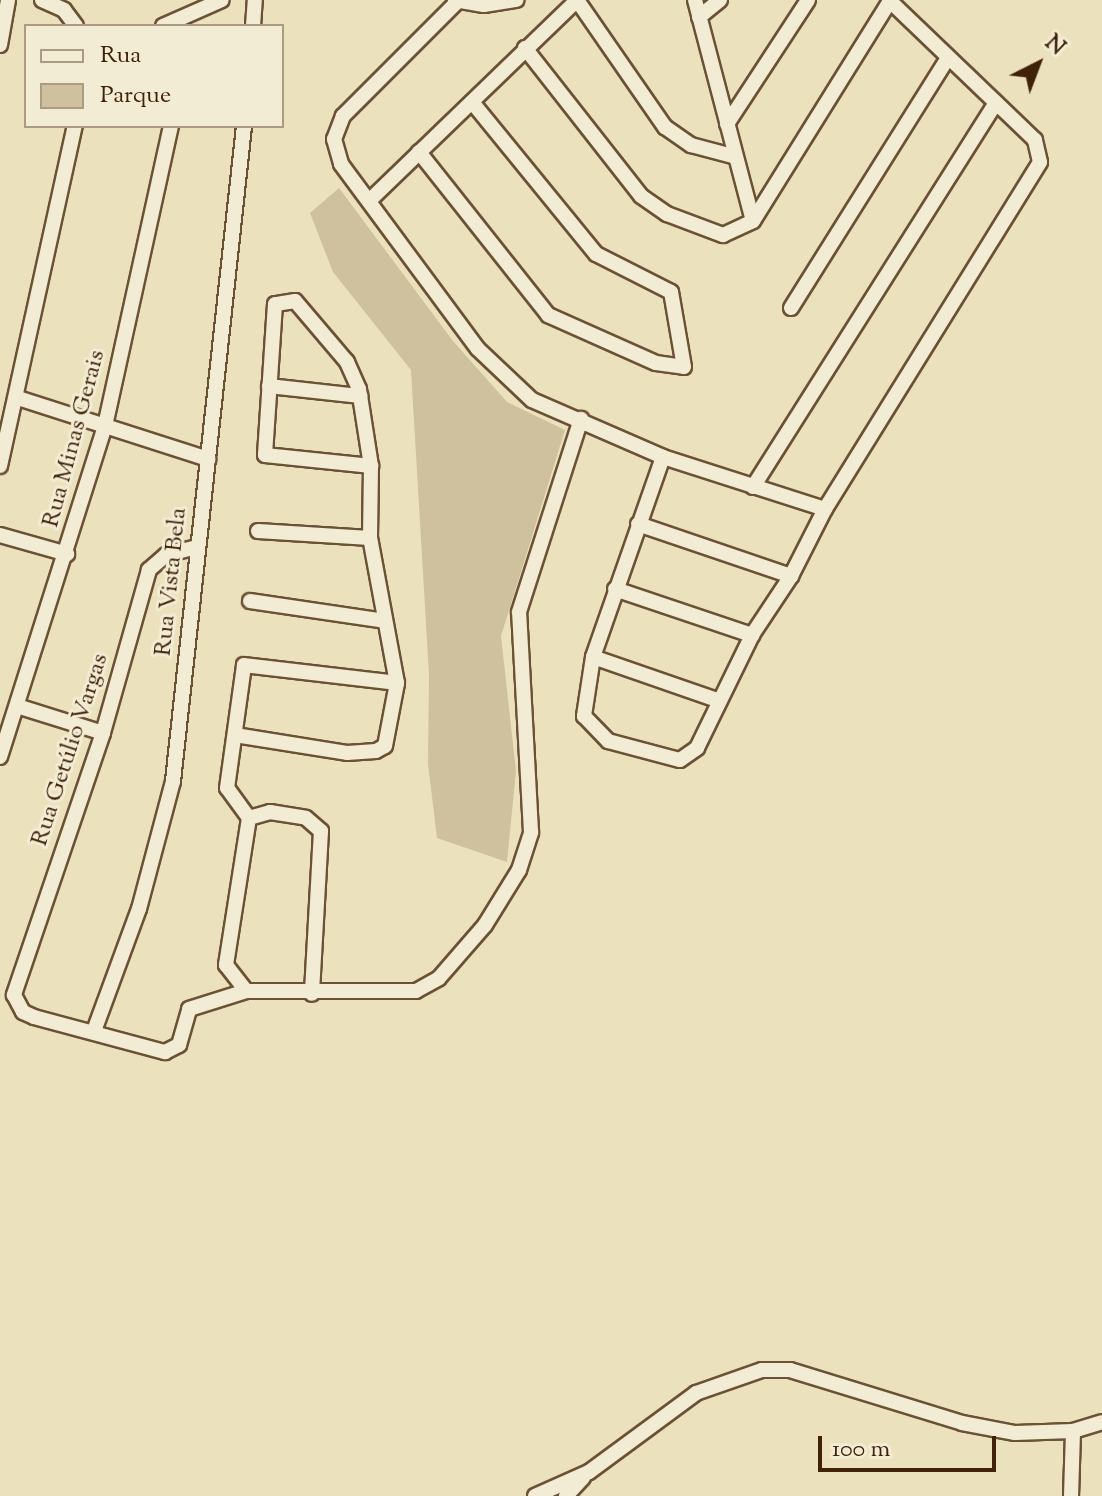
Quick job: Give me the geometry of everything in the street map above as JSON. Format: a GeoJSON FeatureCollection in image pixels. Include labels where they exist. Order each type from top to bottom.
{"type":"FeatureCollection","features":[{"type":"Feature","properties":{"kind":"street"},"geometry":{"type":"LineString","coordinates":[[0,45],[8,0]]}},
{"type":"Feature","properties":{"kind":"street"},"geometry":{"type":"LineString","coordinates":[[42,0],[64,10],[74,24]]}},
{"type":"Feature","properties":{"kind":"street"},"geometry":{"type":"LineString","coordinates":[[192,20],[222,0]]}},
{"type":"Feature","properties":{"kind":"street"},"geometry":{"type":"LineString","coordinates":[[253,24],[255,0]]}},
{"type":"Feature","properties":{"kind":"street"},"geometry":{"type":"LineString","coordinates":[[517,0],[484,5],[456,0],[338,123],[334,139],[338,158],[489,361],[532,400],[663,457],[825,509]]}},
{"type":"Feature","properties":{"kind":"street"},"geometry":{"type":"LineString","coordinates":[[370,200],[577,0],[665,127],[691,145],[733,156]]}},
{"type":"Feature","properties":{"kind":"street"},"geometry":{"type":"LineString","coordinates":[[695,0],[733,156],[753,221]]}},
{"type":"Feature","properties":{"kind":"street"},"geometry":{"type":"LineString","coordinates":[[699,17],[720,0]]}},
{"type":"Feature","properties":{"kind":"street"},"geometry":{"type":"LineString","coordinates":[[727,124],[808,0]]}},
{"type":"Feature","properties":{"kind":"street"},"geometry":{"type":"LineString","coordinates":[[525,48],[641,196],[667,214],[723,235],[753,221],[889,0],[1035,140],[1039,167],[825,509],[791,576],[752,635],[697,748],[685,759],[608,741],[584,716],[593,657],[663,457]]}},
{"type":"Feature","properties":{"kind":"street"},"geometry":{"type":"LineString","coordinates":[[791,308],[948,58]]}},
{"type":"Feature","properties":{"kind":"street"},"geometry":{"type":"LineString","coordinates":[[419,152],[548,315],[656,363],[684,367],[671,292],[596,254],[472,102]]}},
{"type":"Feature","properties":{"kind":"street"},"geometry":{"type":"LineString","coordinates":[[753,487],[996,103]]}},
{"type":"Feature","properties":{"kind":"street"},"geometry":{"type":"LineString","coordinates":[[0,466],[4,435],[18,398],[75,128]]}},
{"type":"Feature","properties":{"kind":"street","name":"Rua Minas Gerais"},"geometry":{"type":"LineString","coordinates":[[0,757],[67,554],[105,426],[171,128]]}},
{"type":"Feature","properties":{"kind":"street","name":"Rua Vista Bela"},"geometry":{"type":"LineString","coordinates":[[94,1031],[139,909],[173,781],[244,128]]}},
{"type":"Feature","properties":{"kind":"street"},"geometry":{"type":"LineString","coordinates":[[235,735],[347,753],[376,751],[385,746],[397,683],[370,538],[371,466],[360,396],[347,362],[295,301],[275,304],[265,455],[371,466]]}},
{"type":"Feature","properties":{"kind":"street"},"geometry":{"type":"LineString","coordinates":[[269,386],[360,396]]}},
{"type":"Feature","properties":{"kind":"street"},"geometry":{"type":"LineString","coordinates":[[18,398],[208,459]]}},
{"type":"Feature","properties":{"kind":"street"},"geometry":{"type":"LineString","coordinates":[[94,1031],[174,1051],[189,1009],[246,991],[405,993],[426,987],[485,925],[519,870],[533,817],[519,612],[581,419]]}},
{"type":"Feature","properties":{"kind":"street"},"geometry":{"type":"LineString","coordinates":[[638,524],[791,576]]}},
{"type":"Feature","properties":{"kind":"street"},"geometry":{"type":"LineString","coordinates":[[258,531],[370,538]]}},
{"type":"Feature","properties":{"kind":"street"},"geometry":{"type":"LineString","coordinates":[[0,535],[67,554]]}},
{"type":"Feature","properties":{"kind":"street","name":"Rua Getúlio Vargas"},"geometry":{"type":"LineString","coordinates":[[94,1031],[34,1017],[23,1012],[14,995],[103,733],[149,570],[166,555],[197,547]]}},
{"type":"Feature","properties":{"kind":"street"},"geometry":{"type":"LineString","coordinates":[[615,589],[752,635]]}},
{"type":"Feature","properties":{"kind":"street"},"geometry":{"type":"LineString","coordinates":[[250,601],[385,621]]}},
{"type":"Feature","properties":{"kind":"street"},"geometry":{"type":"LineString","coordinates":[[593,657],[720,701]]}},
{"type":"Feature","properties":{"kind":"street"},"geometry":{"type":"LineString","coordinates":[[246,991],[226,965],[249,818],[227,788],[244,665],[397,683]]}},
{"type":"Feature","properties":{"kind":"street"},"geometry":{"type":"LineString","coordinates":[[17,706],[103,733]]}},
{"type":"Feature","properties":{"kind":"street"},"geometry":{"type":"LineString","coordinates":[[249,818],[270,812],[306,818],[321,831],[312,994]]}},
{"type":"Feature","properties":{"kind":"street"},"geometry":{"type":"LineString","coordinates":[[566,1496],[589,1472],[696,1393],[762,1370],[790,1370],[962,1423],[1015,1433],[1073,1431],[1102,1422]]}},
{"type":"Feature","properties":{"kind":"street"},"geometry":{"type":"LineString","coordinates":[[1071,1496],[1073,1431]]}},
{"type":"Feature","properties":{"kind":"street"},"geometry":{"type":"LineString","coordinates":[[535,1496],[589,1472]]}},
{"type":"Feature","properties":{"kind":"green space"},"geometry":{"type":"Polygon","coordinates":[[[339,188],[453,341],[507,402],[565,430],[501,636],[516,771],[507,862],[437,838],[428,764],[429,675],[411,370],[333,272],[310,213],[339,188]]]}}]}
